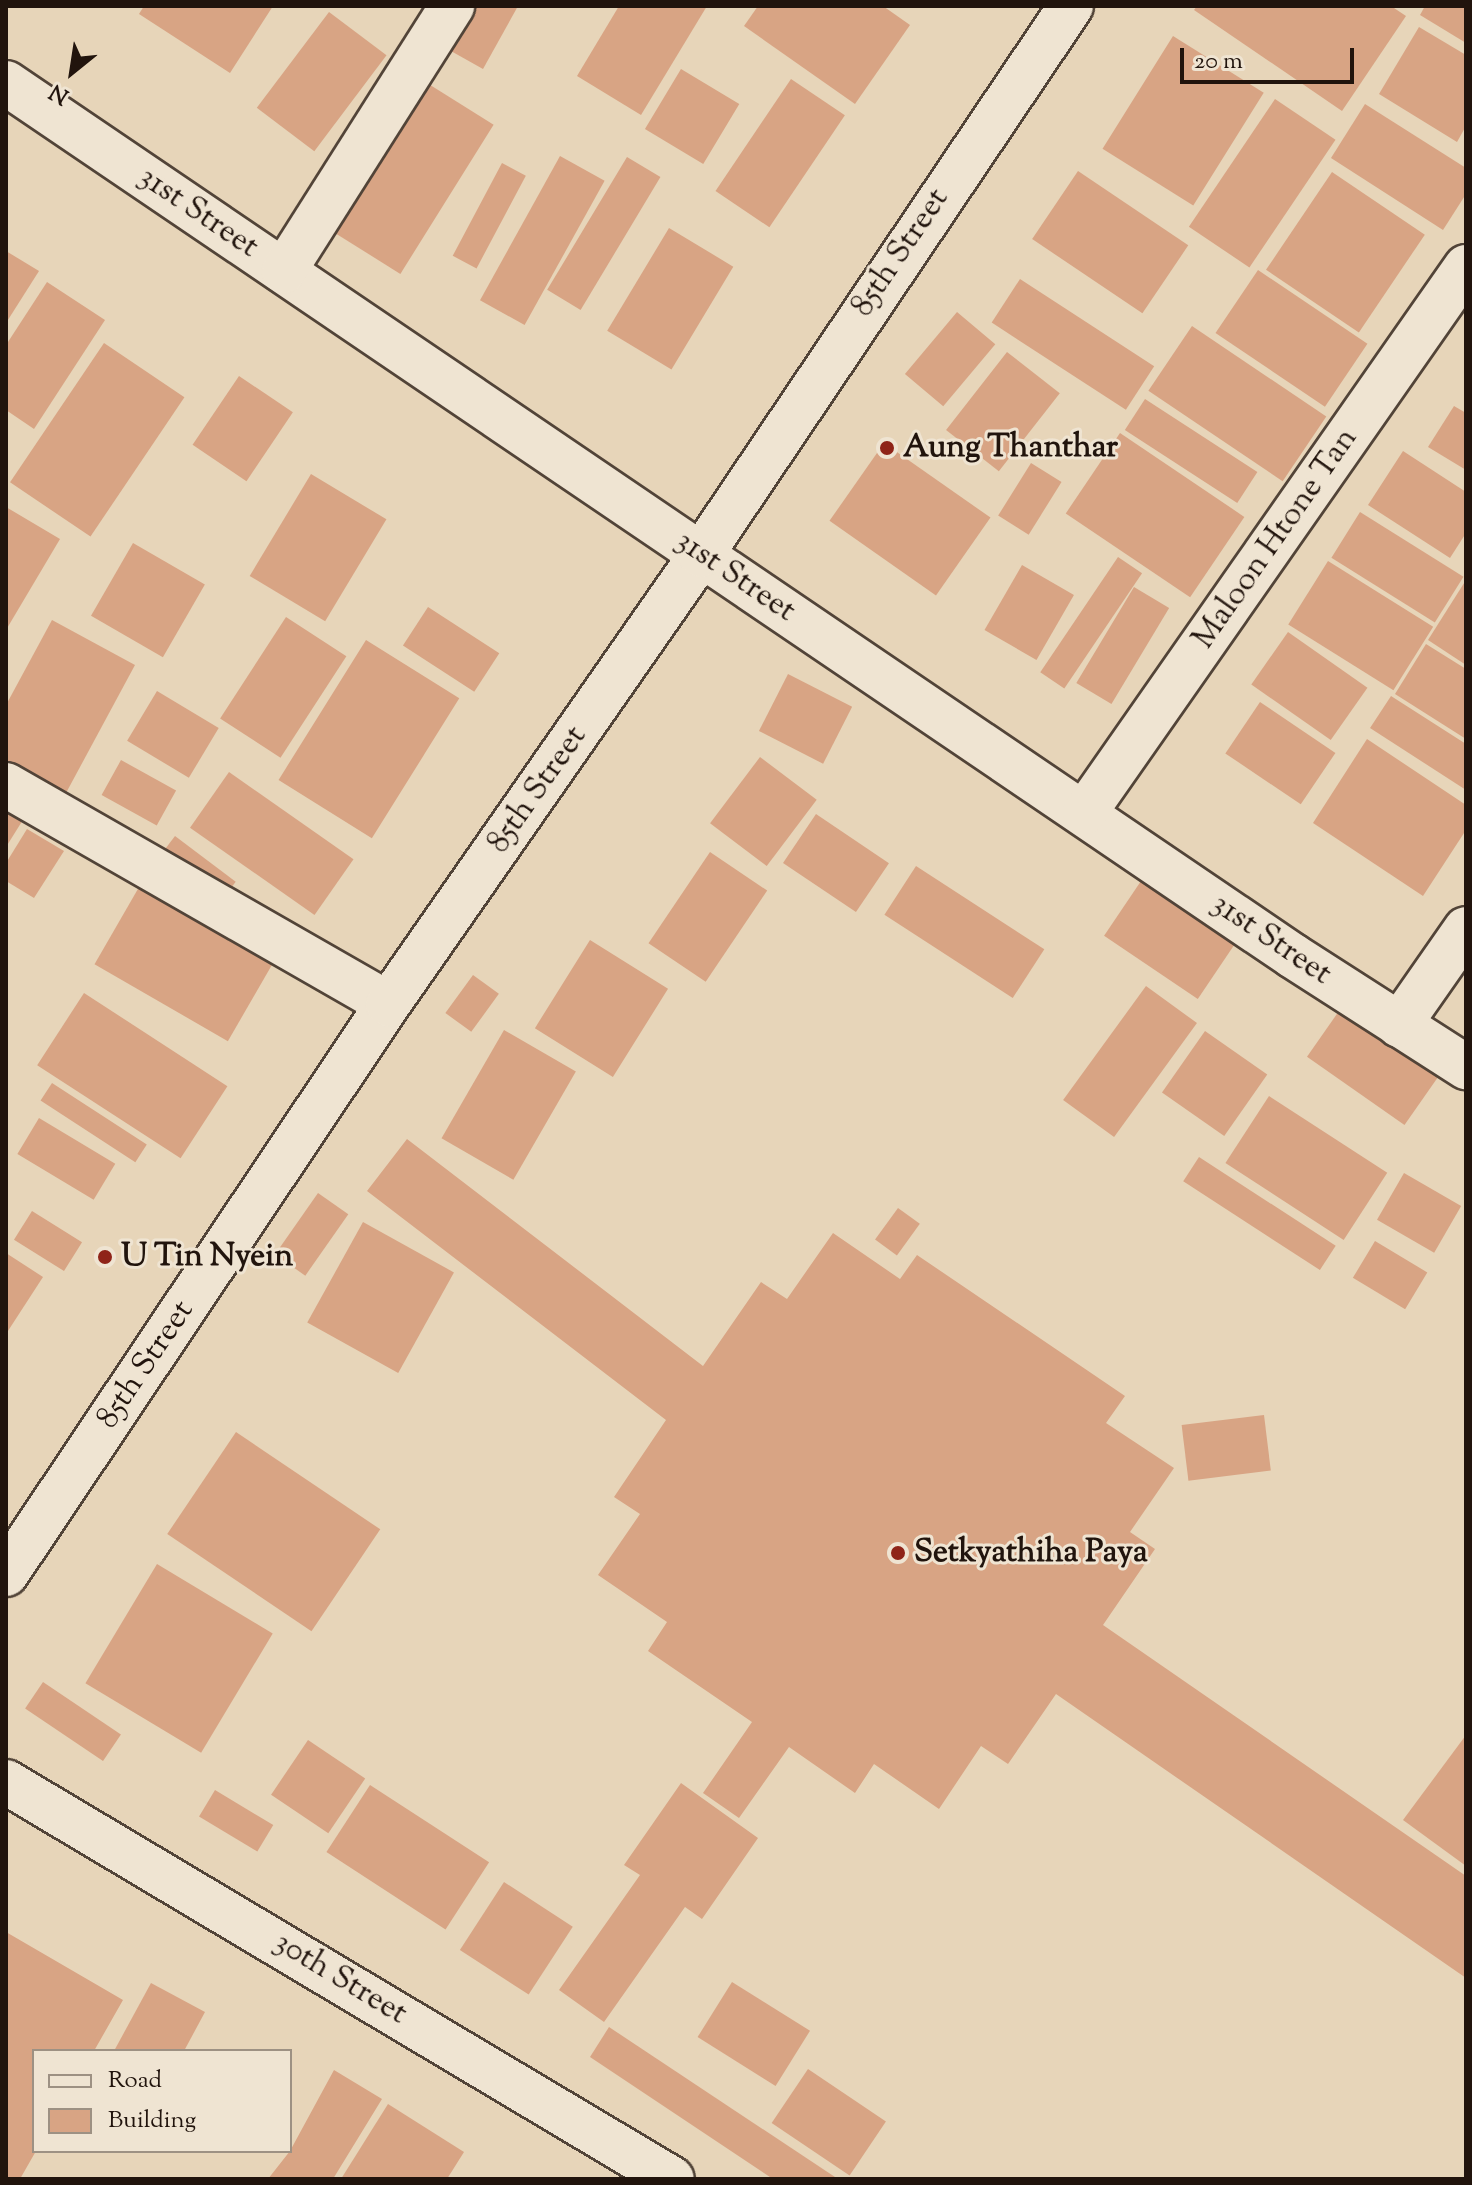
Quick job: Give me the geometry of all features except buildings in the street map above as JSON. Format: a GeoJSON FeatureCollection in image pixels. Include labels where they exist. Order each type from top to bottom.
{"type":"FeatureCollection","features":[{"type":"Feature","properties":{"kind":"street"},"geometry":{"type":"LineString","coordinates":[[284,271],[452,6]]}},
{"type":"Feature","properties":{"kind":"street","name":"85th Street"},"geometry":{"type":"LineString","coordinates":[[6,1574],[388,1004],[701,555],[1071,6]]}},
{"type":"Feature","properties":{"kind":"street","name":"31st Street"},"geometry":{"type":"LineString","coordinates":[[6,83],[701,555],[1466,1067]]}},
{"type":"Feature","properties":{"kind":"street","name":"Maloon Htone Tan"},"geometry":{"type":"LineString","coordinates":[[1085,812],[1466,267]]}},
{"type":"Feature","properties":{"kind":"street"},"geometry":{"type":"LineString","coordinates":[[6,785],[388,1004]]}},
{"type":"Feature","properties":{"kind":"street"},"geometry":{"type":"LineString","coordinates":[[1399,1025],[1466,929]]}},
{"type":"Feature","properties":{"kind":"street","name":"30th Street"},"geometry":{"type":"LineString","coordinates":[[6,1782],[672,2179]]}},
{"type":"Feature","properties":{"kind":"place","name":"Aung Thanthar"},"geometry":{"type":"Point","coordinates":[887,448]}},
{"type":"Feature","properties":{"kind":"place","name":"U Tin Nyein"},"geometry":{"type":"Point","coordinates":[105,1257]}},
{"type":"Feature","properties":{"kind":"place","name":"Setkyathiha Paya"},"geometry":{"type":"Point","coordinates":[898,1553]}}]}
